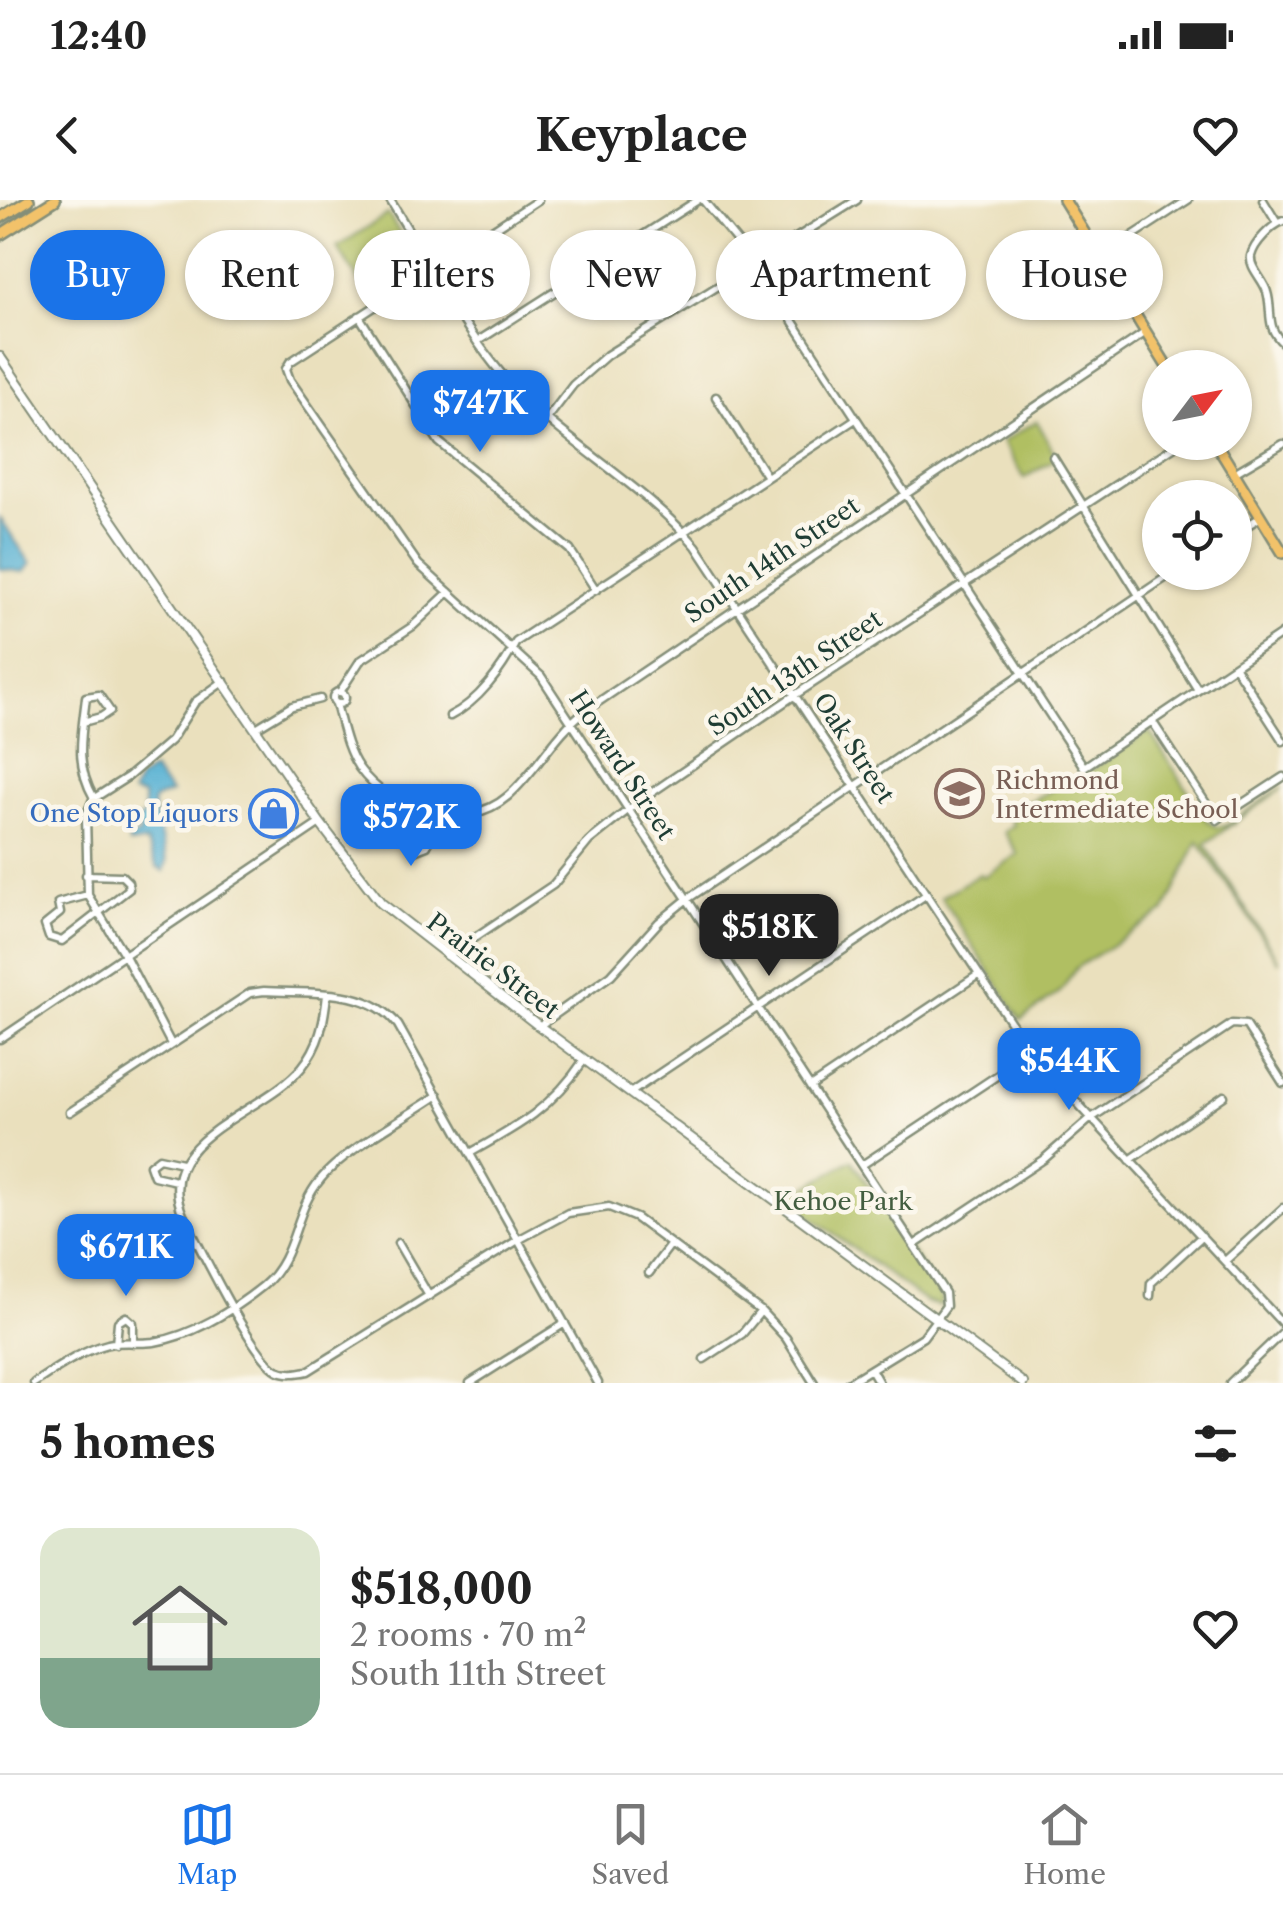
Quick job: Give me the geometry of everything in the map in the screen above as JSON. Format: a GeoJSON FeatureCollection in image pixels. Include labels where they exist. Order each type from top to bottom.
{"type":"FeatureCollection","features":[{"type":"Feature","properties":{"kind":"main road"},"geometry":{"type":"LineString","coordinates":[[0,218],[29,200]]}},
{"type":"Feature","properties":{"kind":"main road"},"geometry":{"type":"LineString","coordinates":[[0,235],[55,200]]}},
{"type":"Feature","properties":{"kind":"main road"},"geometry":{"type":"LineString","coordinates":[[1064,200],[1082,230]]}},
{"type":"Feature","properties":{"kind":"main road"},"geometry":{"type":"LineString","coordinates":[[1138,320],[1157,350]]}},
{"type":"Feature","properties":{"kind":"main road"},"geometry":{"type":"LineString","coordinates":[[1226,460],[1283,553]]}},
{"type":"Feature","properties":{"kind":"street","name":"Oak Street"},"geometry":{"type":"LineString","coordinates":[[390,200],[409,230]]}},
{"type":"Feature","properties":{"kind":"street"},"geometry":{"type":"LineString","coordinates":[[491,230],[538,200]]}},
{"type":"Feature","properties":{"kind":"street"},"geometry":{"type":"LineString","coordinates":[[478,341],[700,200],[726,230]]}},
{"type":"Feature","properties":{"kind":"street"},"geometry":{"type":"LineString","coordinates":[[807,230],[857,200]]}},
{"type":"Feature","properties":{"kind":"street"},"geometry":{"type":"LineString","coordinates":[[1142,230],[1188,200]]}},
{"type":"Feature","properties":{"kind":"street"},"geometry":{"type":"LineString","coordinates":[[1263,200],[1280,222],[1256,247],[1251,262],[1267,290],[1268,322],[1283,343]]}},
{"type":"Feature","properties":{"kind":"street"},"geometry":{"type":"LineString","coordinates":[[547,419],[573,385],[607,355],[716,286]]}},
{"type":"Feature","properties":{"kind":"street","name":"Howard Street"},"geometry":{"type":"LineString","coordinates":[[354,320],[290,362],[286,369],[290,380],[410,554],[541,676],[626,812],[914,1244],[947,1300],[938,1320]]}},
{"type":"Feature","properties":{"kind":"street"},"geometry":{"type":"LineString","coordinates":[[362,320],[438,442],[570,550],[596,590]]}},
{"type":"Feature","properties":{"kind":"street","name":"Oak Street"},"geometry":{"type":"LineString","coordinates":[[465,320],[513,387],[684,532],[1030,1053],[1283,1324]]}},
{"type":"Feature","properties":{"kind":"street"},"geometry":{"type":"LineString","coordinates":[[791,320],[1084,766],[1283,633]]}},
{"type":"Feature","properties":{"kind":"street","name":"South 14th Street"},"geometry":{"type":"LineString","coordinates":[[339,698],[352,758],[386,796],[426,811],[460,815],[480,812],[499,803],[517,786],[571,721],[1146,332]]}},
{"type":"Feature","properties":{"kind":"street","name":"Prairie Street"},"geometry":{"type":"LineString","coordinates":[[0,357],[320,823],[381,904],[584,1060],[1023,1383]]}},
{"type":"Feature","properties":{"kind":"street"},"geometry":{"type":"LineString","coordinates":[[716,397],[767,477]]}},
{"type":"Feature","properties":{"kind":"street"},"geometry":{"type":"LineString","coordinates":[[450,716],[466,708],[516,642],[854,420]]}},
{"type":"Feature","properties":{"kind":"street"},"geometry":{"type":"LineString","coordinates":[[1234,473],[1283,444]]}},
{"type":"Feature","properties":{"kind":"street"},"geometry":{"type":"LineString","coordinates":[[1053,457],[1198,690]]}},
{"type":"Feature","properties":{"kind":"street","name":"South 13th Street"},"geometry":{"type":"LineString","coordinates":[[447,956],[553,886],[588,841],[626,812],[795,695],[1152,460]]}},
{"type":"Feature","properties":{"kind":"street"},"geometry":{"type":"LineString","coordinates":[[1252,523],[1261,517]]}},
{"type":"Feature","properties":{"kind":"street"},"geometry":{"type":"LineString","coordinates":[[539,1026],[612,974],[658,922],[686,900],[1147,590]]}},
{"type":"Feature","properties":{"kind":"street"},"geometry":{"type":"LineString","coordinates":[[256,728],[292,706],[339,698],[350,676],[367,656],[412,626],[449,592]]}},
{"type":"Feature","properties":{"kind":"street"},"geometry":{"type":"LineString","coordinates":[[1234,666],[1283,741]]}},
{"type":"Feature","properties":{"kind":"street"},"geometry":{"type":"LineString","coordinates":[[171,1044],[124,954],[88,896],[86,816],[94,798],[129,776],[171,740],[195,702],[224,681]]}},
{"type":"Feature","properties":{"kind":"street"},"geometry":{"type":"LineString","coordinates":[[83,722],[110,711],[99,695],[86,697],[83,722],[82,774],[94,798]]}},
{"type":"Feature","properties":{"kind":"street"},"geometry":{"type":"LineString","coordinates":[[1152,721],[1217,820],[1283,777]]}},
{"type":"Feature","properties":{"kind":"street"},"geometry":{"type":"LineString","coordinates":[[426,811],[427,846],[414,851],[409,840],[426,811]]}},
{"type":"Feature","properties":{"kind":"street"},"geometry":{"type":"LineString","coordinates":[[0,1039],[320,823]]}},
{"type":"Feature","properties":{"kind":"street"},"geometry":{"type":"LineString","coordinates":[[86,876],[122,876],[129,888],[62,942],[49,937],[45,925],[60,914],[58,903],[88,896]]}},
{"type":"Feature","properties":{"kind":"street"},"geometry":{"type":"LineString","coordinates":[[630,1093],[927,894]]}},
{"type":"Feature","properties":{"kind":"street"},"geometry":{"type":"LineString","coordinates":[[810,1088],[978,975]]}},
{"type":"Feature","properties":{"kind":"street"},"geometry":{"type":"LineString","coordinates":[[70,1112],[250,993],[362,999],[391,1016],[598,1383]]}},
{"type":"Feature","properties":{"kind":"street"},"geometry":{"type":"LineString","coordinates":[[327,995],[323,1026],[304,1065],[280,1087],[198,1143],[177,1178],[182,1215],[232,1308],[269,1363],[282,1372],[308,1370],[518,1240],[568,1213],[595,1207],[622,1211],[761,1310],[786,1338],[814,1383]]}},
{"type":"Feature","properties":{"kind":"street"},"geometry":{"type":"LineString","coordinates":[[914,1244],[1044,1158],[1090,1118],[1232,1024],[1246,1025],[1283,1083]]}},
{"type":"Feature","properties":{"kind":"street"},"geometry":{"type":"LineString","coordinates":[[862,1165],[1030,1053]]}},
{"type":"Feature","properties":{"kind":"street"},"geometry":{"type":"LineString","coordinates":[[470,1153],[537,1114],[584,1060]]}},
{"type":"Feature","properties":{"kind":"street"},"geometry":{"type":"LineString","coordinates":[[34,1383],[75,1357],[116,1344],[180,1336],[265,1285],[282,1266],[305,1203],[320,1179],[438,1095]]}},
{"type":"Feature","properties":{"kind":"street"},"geometry":{"type":"LineString","coordinates":[[1130,1160],[1224,1096]]}},
{"type":"Feature","properties":{"kind":"street"},"geometry":{"type":"LineString","coordinates":[[177,1178],[154,1176],[150,1165],[159,1158],[182,1164]]}},
{"type":"Feature","properties":{"kind":"street"},"geometry":{"type":"LineString","coordinates":[[1225,1261],[1283,1208]]}},
{"type":"Feature","properties":{"kind":"street"},"geometry":{"type":"LineString","coordinates":[[1150,1296],[1152,1284],[1202,1236]]}},
{"type":"Feature","properties":{"kind":"street"},"geometry":{"type":"LineString","coordinates":[[398,1244],[429,1296]]}},
{"type":"Feature","properties":{"kind":"street"},"geometry":{"type":"LineString","coordinates":[[649,1274],[671,1244]]}},
{"type":"Feature","properties":{"kind":"street"},"geometry":{"type":"LineString","coordinates":[[704,1358],[742,1334],[761,1310]]}},
{"type":"Feature","properties":{"kind":"street"},"geometry":{"type":"LineString","coordinates":[[116,1344],[118,1322],[126,1317],[133,1324],[133,1343]]}},
{"type":"Feature","properties":{"kind":"street"},"geometry":{"type":"LineString","coordinates":[[848,1383],[923,1337],[938,1320]]}},
{"type":"Feature","properties":{"kind":"street"},"geometry":{"type":"LineString","coordinates":[[470,1383],[565,1323]]}},
{"type":"Feature","properties":{"kind":"street"},"geometry":{"type":"LineString","coordinates":[[1230,1383],[1283,1332]]}},
{"type":"Feature","properties":{"kind":"street"},"geometry":{"type":"LineString","coordinates":[[871,1369],[879,1383]]}},
{"type":"Feature","properties":{"kind":"green space"},"geometry":{"type":"Polygon","coordinates":[[[388,214],[398,230],[363,230],[388,214]]]}},
{"type":"Feature","properties":{"kind":"green space"},"geometry":{"type":"Polygon","coordinates":[[[354,236],[354,273],[337,247],[354,236]]]}},
{"type":"Feature","properties":{"kind":"green space"},"geometry":{"type":"Polygon","coordinates":[[[1037,421],[1057,458],[1024,478],[1002,442],[1037,421]]]}},
{"type":"Feature","properties":{"kind":"green space"},"geometry":{"type":"Polygon","coordinates":[[[1149,731],[1207,820],[1216,827],[1225,826],[1283,787],[1205,844],[1279,962],[1198,841],[1165,911],[1076,968],[1061,991],[1021,1020],[941,897],[980,874],[983,877],[1018,854],[1004,832],[1014,825],[1011,820],[1019,806],[1084,775],[1149,731]]]}},
{"type":"Feature","properties":{"kind":"green space","name":"Kehoe Park"},"geometry":{"type":"Polygon","coordinates":[[[852,1160],[943,1300],[940,1306],[926,1302],[786,1199],[852,1160]]]}},
{"type":"Feature","properties":{"kind":"water"},"geometry":{"type":"Polygon","coordinates":[[[0,518],[31,564],[24,572],[0,569],[0,518]]]}},
{"type":"Feature","properties":{"kind":"water"},"geometry":{"type":"Polygon","coordinates":[[[152,770],[171,793],[152,803],[167,861],[164,871],[157,867],[146,842],[129,844],[129,839],[140,834],[138,822],[145,814],[143,796],[132,793],[140,778],[152,770]]]}},
{"type":"Feature","properties":{"kind":"place","name":"Richmond Intermediate School"},"geometry":{"type":"Point","coordinates":[960,794]}},
{"type":"Feature","properties":{"kind":"place","name":"One Stop Liquors"},"geometry":{"type":"Point","coordinates":[274,813]}}]}
